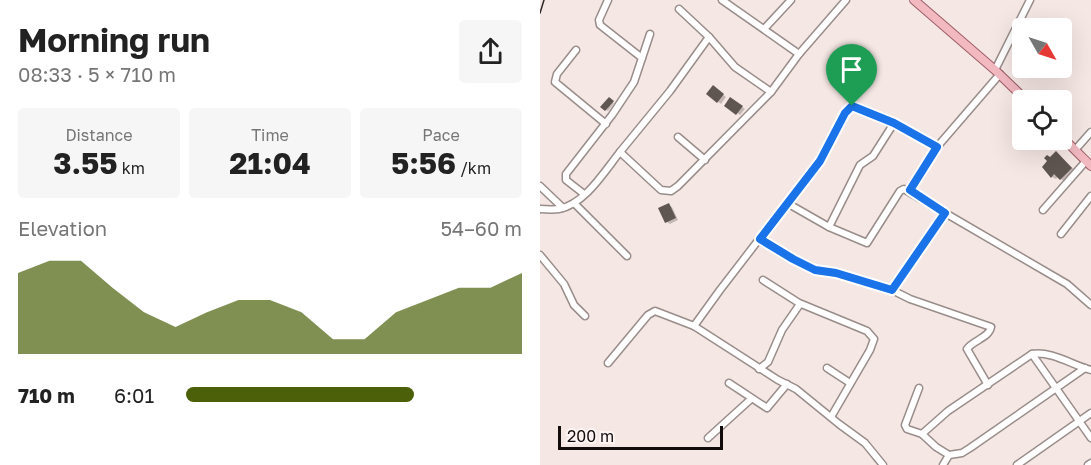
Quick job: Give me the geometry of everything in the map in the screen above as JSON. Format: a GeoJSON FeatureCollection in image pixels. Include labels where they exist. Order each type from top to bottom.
{"type":"FeatureCollection","features":[{"type":"Feature","properties":{"kind":"main road"},"geometry":{"type":"LineString","coordinates":[[914,0],[1016,90]]}},
{"type":"Feature","properties":{"kind":"main road"},"geometry":{"type":"LineString","coordinates":[[1072,147],[1088,163]]}},
{"type":"Feature","properties":{"kind":"street"},"geometry":{"type":"LineString","coordinates":[[608,0],[599,20],[600,25],[642,58]]}},
{"type":"Feature","properties":{"kind":"street"},"geometry":{"type":"LineString","coordinates":[[722,0],[732,3],[799,54]]}},
{"type":"Feature","properties":{"kind":"street"},"geometry":{"type":"LineString","coordinates":[[765,28],[791,0]]}},
{"type":"Feature","properties":{"kind":"street"},"geometry":{"type":"LineString","coordinates":[[910,190],[937,147],[997,72],[1030,0]]}},
{"type":"Feature","properties":{"kind":"street"},"geometry":{"type":"LineString","coordinates":[[620,153],[655,185],[666,191],[678,186],[771,92],[842,1]]}},
{"type":"Feature","properties":{"kind":"street"},"geometry":{"type":"LineString","coordinates":[[679,9],[709,37],[735,67],[771,92]]}},
{"type":"Feature","properties":{"kind":"street"},"geometry":{"type":"LineString","coordinates":[[584,194],[567,180],[566,174],[606,124],[634,81],[650,34]]}},
{"type":"Feature","properties":{"kind":"street"},"geometry":{"type":"LineString","coordinates":[[540,209],[563,208],[575,204],[670,91],[709,37]]}},
{"type":"Feature","properties":{"kind":"street"},"geometry":{"type":"LineString","coordinates":[[576,50],[557,74],[555,82],[606,124]]}},
{"type":"Feature","properties":{"kind":"street"},"geometry":{"type":"LineString","coordinates":[[694,326],[820,161],[849,108],[856,107],[894,123],[937,147]]}},
{"type":"Feature","properties":{"kind":"street"},"geometry":{"type":"LineString","coordinates":[[829,227],[860,165],[873,156],[894,123]]}},
{"type":"Feature","properties":{"kind":"street"},"geometry":{"type":"LineString","coordinates":[[1075,150],[1091,132]]}},
{"type":"Feature","properties":{"kind":"street"},"geometry":{"type":"LineString","coordinates":[[678,136],[705,160]]}},
{"type":"Feature","properties":{"kind":"street"},"geometry":{"type":"LineString","coordinates":[[1043,210],[1088,163]]}},
{"type":"Feature","properties":{"kind":"street"},"geometry":{"type":"LineString","coordinates":[[540,186],[563,208]]}},
{"type":"Feature","properties":{"kind":"street"},"geometry":{"type":"LineString","coordinates":[[787,203],[829,227],[867,243],[900,191],[910,190],[1067,284],[1091,305]]}},
{"type":"Feature","properties":{"kind":"street"},"geometry":{"type":"LineString","coordinates":[[1061,234],[1091,196]]}},
{"type":"Feature","properties":{"kind":"street"},"geometry":{"type":"LineString","coordinates":[[575,204],[627,256]]}},
{"type":"Feature","properties":{"kind":"street"},"geometry":{"type":"LineString","coordinates":[[892,290],[945,213]]}},
{"type":"Feature","properties":{"kind":"street"},"geometry":{"type":"LineString","coordinates":[[760,239],[815,270],[836,273],[892,290],[991,327],[989,333],[967,348],[970,358],[988,385]]}},
{"type":"Feature","properties":{"kind":"street"},"geometry":{"type":"LineString","coordinates":[[540,255],[564,284],[574,304],[585,316]]}},
{"type":"Feature","properties":{"kind":"street"},"geometry":{"type":"LineString","coordinates":[[763,280],[800,304],[867,331],[873,339],[870,350],[831,417]]}},
{"type":"Feature","properties":{"kind":"street"},"geometry":{"type":"LineString","coordinates":[[759,369],[768,362],[782,330],[800,304]]}},
{"type":"Feature","properties":{"kind":"street"},"geometry":{"type":"LineString","coordinates":[[608,363],[651,312],[655,311],[694,326],[759,369],[805,395],[838,424],[865,443],[883,465]]}},
{"type":"Feature","properties":{"kind":"street"},"geometry":{"type":"LineString","coordinates":[[1032,354],[1091,438]]}},
{"type":"Feature","properties":{"kind":"street"},"geometry":{"type":"LineString","coordinates":[[922,434],[948,411],[1032,354],[1057,358],[1088,369]]}},
{"type":"Feature","properties":{"kind":"street"},"geometry":{"type":"LineString","coordinates":[[827,368],[850,383]]}},
{"type":"Feature","properties":{"kind":"street"},"geometry":{"type":"LineString","coordinates":[[919,388],[905,425],[907,429],[922,434],[949,455],[962,453],[1088,369]]}},
{"type":"Feature","properties":{"kind":"street"},"geometry":{"type":"LineString","coordinates":[[729,383],[764,408],[769,408],[787,384]]}},
{"type":"Feature","properties":{"kind":"street"},"geometry":{"type":"LineString","coordinates":[[708,438],[752,399]]}},
{"type":"Feature","properties":{"kind":"street"},"geometry":{"type":"LineString","coordinates":[[1017,465],[1091,413]]}},
{"type":"Feature","properties":{"kind":"street"},"geometry":{"type":"LineString","coordinates":[[943,465],[949,455]]}},
{"type":"Feature","properties":{"kind":"building"},"geometry":{"type":"Polygon","coordinates":[[[713,85],[724,94],[717,103],[706,94],[713,85]]]}},
{"type":"Feature","properties":{"kind":"building"},"geometry":{"type":"Polygon","coordinates":[[[609,97],[614,101],[605,111],[600,107],[609,97]]]}},
{"type":"Feature","properties":{"kind":"building"},"geometry":{"type":"Polygon","coordinates":[[[730,97],[743,106],[736,115],[724,106],[730,97]]]}},
{"type":"Feature","properties":{"kind":"building"},"geometry":{"type":"Polygon","coordinates":[[[1056,151],[1072,168],[1060,180],[1054,174],[1051,178],[1042,167],[1047,161],[1044,158],[1047,155],[1050,157],[1056,151]]]}},
{"type":"Feature","properties":{"kind":"building"},"geometry":{"type":"Polygon","coordinates":[[[669,203],[676,218],[665,223],[658,208],[669,203]]]}},
{"type":"Feature","properties":{"kind":"railway"},"geometry":{"type":"LineString","coordinates":[[540,13],[544,0]]}},
{"type":"Feature","properties":{"kind":"route"},"geometry":{"type":"LineString","coordinates":[[852,106],[894,123],[937,147],[910,190],[945,213],[892,290],[836,273],[815,270],[760,239],[820,161],[845,113],[852,106]]}}]}
